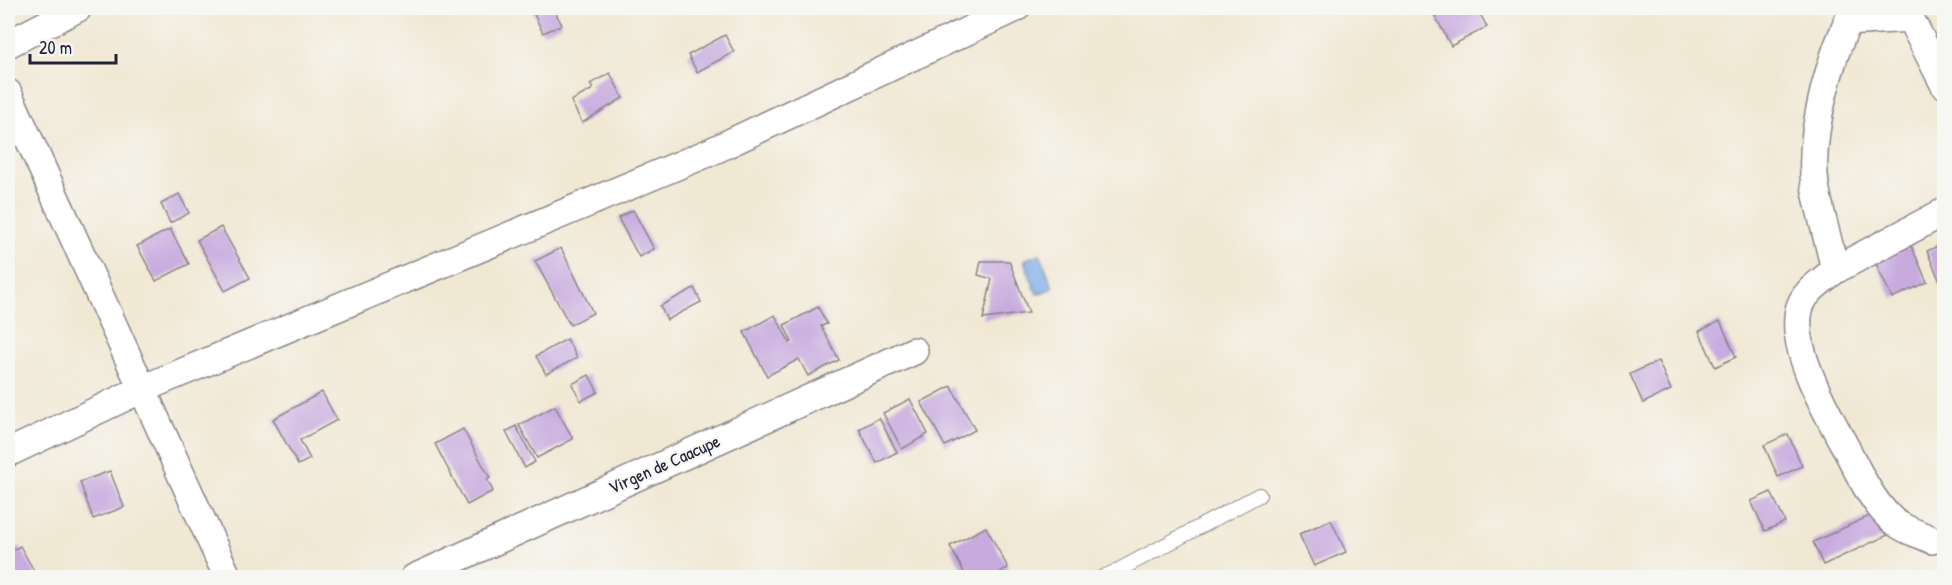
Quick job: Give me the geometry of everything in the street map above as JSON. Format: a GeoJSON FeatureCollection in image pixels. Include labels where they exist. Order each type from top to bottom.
{"type":"FeatureCollection","features":[{"type":"Feature","properties":{"kind":"street"},"geometry":{"type":"LineString","coordinates":[[8,44],[78,8]]}},
{"type":"Feature","properties":{"kind":"street"},"geometry":{"type":"LineString","coordinates":[[8,453],[142,388],[708,153],[1016,8]]}},
{"type":"Feature","properties":{"kind":"street"},"geometry":{"type":"LineString","coordinates":[[1836,270],[1815,184],[1814,155],[1816,127],[1828,76],[1851,15],[1907,13],[1944,84]]}},
{"type":"Feature","properties":{"kind":"street"},"geometry":{"type":"LineString","coordinates":[[8,93],[228,578]]}},
{"type":"Feature","properties":{"kind":"street"},"geometry":{"type":"LineString","coordinates":[[1932,540],[1892,520],[1867,489],[1823,406],[1799,339],[1798,322],[1800,308],[1806,294],[1836,270],[1944,212]]}},
{"type":"Feature","properties":{"kind":"street","name":"Virgen de Caacupe"},"geometry":{"type":"LineString","coordinates":[[414,578],[914,351]]}},
{"type":"Feature","properties":{"kind":"lane"},"geometry":{"type":"LineString","coordinates":[[1101,578],[1259,495]]}},
{"type":"Feature","properties":{"kind":"water"},"geometry":{"type":"Polygon","coordinates":[[[1040,254],[1053,288],[1037,294],[1024,260],[1040,254]]]}},
{"type":"Feature","properties":{"kind":"building"},"geometry":{"type":"Polygon","coordinates":[[[531,8],[553,8],[562,25],[543,33],[531,8]]]}},
{"type":"Feature","properties":{"kind":"building"},"geometry":{"type":"Polygon","coordinates":[[[1441,8],[1477,8],[1487,27],[1451,46],[1433,12],[1441,8]]]}},
{"type":"Feature","properties":{"kind":"building"},"geometry":{"type":"Polygon","coordinates":[[[725,35],[734,52],[697,72],[688,55],[725,35]]]}},
{"type":"Feature","properties":{"kind":"building"},"geometry":{"type":"Polygon","coordinates":[[[610,73],[623,98],[582,123],[571,101],[593,89],[590,84],[610,73]]]}},
{"type":"Feature","properties":{"kind":"building"},"geometry":{"type":"Polygon","coordinates":[[[179,194],[189,213],[170,223],[161,204],[179,194]]]}},
{"type":"Feature","properties":{"kind":"building"},"geometry":{"type":"Polygon","coordinates":[[[633,210],[654,249],[639,257],[618,218],[633,210]]]}},
{"type":"Feature","properties":{"kind":"building"},"geometry":{"type":"Polygon","coordinates":[[[221,227],[250,278],[225,291],[197,240],[221,227]]]}},
{"type":"Feature","properties":{"kind":"building"},"geometry":{"type":"Polygon","coordinates":[[[170,229],[189,264],[156,281],[137,246],[170,229]]]}},
{"type":"Feature","properties":{"kind":"building"},"geometry":{"type":"Polygon","coordinates":[[[1908,239],[1927,282],[1892,298],[1872,255],[1908,239]]]}},
{"type":"Feature","properties":{"kind":"building"},"geometry":{"type":"Polygon","coordinates":[[[1944,243],[1944,291],[1927,251],[1944,243]]]}},
{"type":"Feature","properties":{"kind":"building"},"geometry":{"type":"Polygon","coordinates":[[[8,246],[15,262],[8,266],[8,246]]]}},
{"type":"Feature","properties":{"kind":"building"},"geometry":{"type":"Polygon","coordinates":[[[561,248],[593,313],[570,325],[535,261],[561,248]]]}},
{"type":"Feature","properties":{"kind":"building"},"geometry":{"type":"Polygon","coordinates":[[[981,261],[1009,261],[1029,313],[983,319],[992,279],[978,275],[981,261]]]}},
{"type":"Feature","properties":{"kind":"building"},"geometry":{"type":"Polygon","coordinates":[[[694,288],[701,302],[667,320],[660,306],[694,288]]]}},
{"type":"Feature","properties":{"kind":"building"},"geometry":{"type":"Polygon","coordinates":[[[818,307],[827,324],[821,326],[839,360],[808,376],[799,359],[767,376],[744,332],[775,315],[790,343],[792,342],[784,325],[818,307]]]}},
{"type":"Feature","properties":{"kind":"building"},"geometry":{"type":"Polygon","coordinates":[[[1720,321],[1736,357],[1715,367],[1699,331],[1720,321]]]}},
{"type":"Feature","properties":{"kind":"building"},"geometry":{"type":"Polygon","coordinates":[[[567,339],[577,358],[546,374],[536,356],[567,339]]]}},
{"type":"Feature","properties":{"kind":"building"},"geometry":{"type":"Polygon","coordinates":[[[1658,361],[1671,390],[1643,403],[1630,374],[1658,361]]]}},
{"type":"Feature","properties":{"kind":"building"},"geometry":{"type":"Polygon","coordinates":[[[589,375],[598,392],[581,401],[572,384],[589,375]]]}},
{"type":"Feature","properties":{"kind":"building"},"geometry":{"type":"Polygon","coordinates":[[[951,386],[975,430],[945,446],[921,402],[951,386]]]}},
{"type":"Feature","properties":{"kind":"building"},"geometry":{"type":"Polygon","coordinates":[[[322,392],[337,420],[300,440],[310,459],[298,465],[273,419],[322,392]]]}},
{"type":"Feature","properties":{"kind":"building"},"geometry":{"type":"Polygon","coordinates":[[[910,399],[928,434],[902,449],[883,413],[910,399]]]}},
{"type":"Feature","properties":{"kind":"building"},"geometry":{"type":"Polygon","coordinates":[[[555,406],[573,439],[537,458],[519,425],[555,406]]]}},
{"type":"Feature","properties":{"kind":"building"},"geometry":{"type":"Polygon","coordinates":[[[879,418],[897,452],[877,463],[859,429],[879,418]]]}},
{"type":"Feature","properties":{"kind":"building"},"geometry":{"type":"Polygon","coordinates":[[[516,426],[535,462],[525,468],[506,432],[516,426]]]}},
{"type":"Feature","properties":{"kind":"building"},"geometry":{"type":"Polygon","coordinates":[[[463,429],[490,478],[487,479],[493,491],[467,505],[435,444],[463,429]]]}},
{"type":"Feature","properties":{"kind":"building"},"geometry":{"type":"Polygon","coordinates":[[[1788,434],[1802,466],[1778,477],[1764,445],[1788,434]]]}},
{"type":"Feature","properties":{"kind":"building"},"geometry":{"type":"Polygon","coordinates":[[[110,471],[124,507],[93,519],[80,482],[110,471]]]}},
{"type":"Feature","properties":{"kind":"building"},"geometry":{"type":"Polygon","coordinates":[[[1771,492],[1785,522],[1765,531],[1751,501],[1771,492]]]}},
{"type":"Feature","properties":{"kind":"building"},"geometry":{"type":"Polygon","coordinates":[[[1878,512],[1888,535],[1823,565],[1813,542],[1878,512]]]}},
{"type":"Feature","properties":{"kind":"building"},"geometry":{"type":"Polygon","coordinates":[[[1331,520],[1346,552],[1314,566],[1299,534],[1331,520]]]}},
{"type":"Feature","properties":{"kind":"building"},"geometry":{"type":"Polygon","coordinates":[[[986,527],[1008,568],[990,578],[967,578],[950,546],[986,527]]]}},
{"type":"Feature","properties":{"kind":"building"},"geometry":{"type":"Polygon","coordinates":[[[20,546],[38,578],[8,578],[8,553],[20,546]]]}}]}
